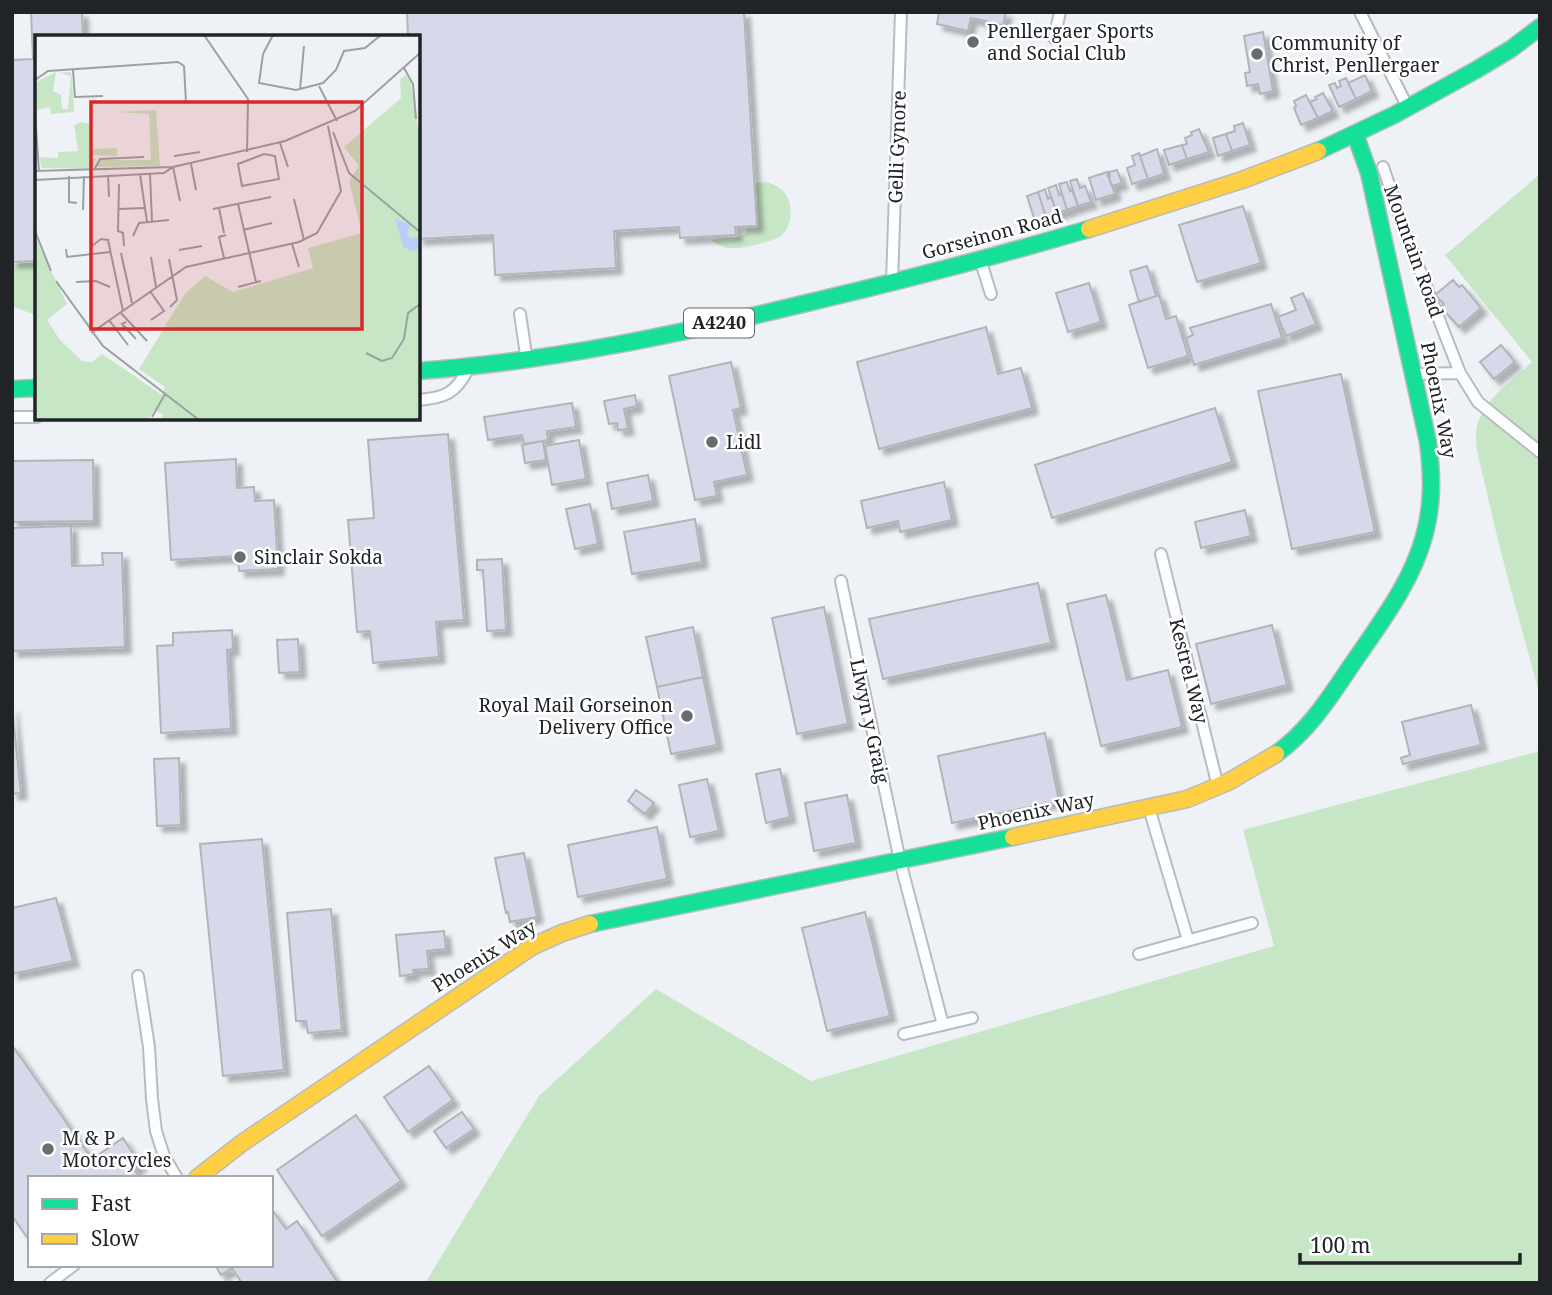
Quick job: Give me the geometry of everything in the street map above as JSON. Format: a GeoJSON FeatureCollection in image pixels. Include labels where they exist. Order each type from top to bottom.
{"type":"FeatureCollection","features":[{"type":"Feature","properties":{"kind":"street","name":"Gelli Gynore"},"geometry":{"type":"LineString","coordinates":[[892,282],[901,12]]}},
{"type":"Feature","properties":{"kind":"street"},"geometry":{"type":"LineString","coordinates":[[1360,12],[1408,108]]}},
{"type":"Feature","properties":{"kind":"street"},"geometry":{"type":"LineString","coordinates":[[1054,38],[1059,13]]}},
{"type":"Feature","properties":{"kind":"street","name":"Gorseinon Road"},"geometry":{"type":"LineString","coordinates":[[420,371],[468,369],[646,340],[892,282],[1111,223],[1251,177],[1355,134],[1408,108],[1509,51],[1540,27]]}},
{"type":"Feature","properties":{"kind":"street","name":"Phoenix Way"},"geometry":{"type":"LineString","coordinates":[[200,1176],[242,1143],[533,946],[547,940],[597,922],[900,861],[1187,799],[1250,771],[1291,743],[1310,724],[1331,696],[1395,603],[1417,561],[1429,523],[1432,468],[1430,450],[1370,173],[1355,134]]}},
{"type":"Feature","properties":{"kind":"street","name":"Mountain Road"},"geometry":{"type":"LineString","coordinates":[[1384,167],[1408,240],[1460,373],[1478,402],[1540,452]]}},
{"type":"Feature","properties":{"kind":"street"},"geometry":{"type":"LineString","coordinates":[[981,259],[991,294]]}},
{"type":"Feature","properties":{"kind":"street"},"geometry":{"type":"LineString","coordinates":[[520,314],[527,360]]}},
{"type":"Feature","properties":{"kind":"street"},"geometry":{"type":"LineString","coordinates":[[420,400],[440,397],[451,392],[468,369]]}},
{"type":"Feature","properties":{"kind":"street"},"geometry":{"type":"LineString","coordinates":[[1413,374],[1460,373]]}},
{"type":"Feature","properties":{"kind":"street"},"geometry":{"type":"LineString","coordinates":[[12,389],[35,388]]}},
{"type":"Feature","properties":{"kind":"street"},"geometry":{"type":"LineString","coordinates":[[12,418],[35,417]]}},
{"type":"Feature","properties":{"kind":"street","name":"Kestrel Way"},"geometry":{"type":"LineString","coordinates":[[1161,554],[1218,787]]}},
{"type":"Feature","properties":{"kind":"street","name":"Llwyn y Graig"},"geometry":{"type":"LineString","coordinates":[[841,581],[900,861],[943,1025]]}},
{"type":"Feature","properties":{"kind":"street"},"geometry":{"type":"LineString","coordinates":[[1149,808],[1188,940]]}},
{"type":"Feature","properties":{"kind":"street"},"geometry":{"type":"LineString","coordinates":[[1139,954],[1252,923]]}},
{"type":"Feature","properties":{"kind":"street"},"geometry":{"type":"LineString","coordinates":[[138,976],[149,1047],[156,1131],[164,1156],[176,1176]]}},
{"type":"Feature","properties":{"kind":"street"},"geometry":{"type":"LineString","coordinates":[[904,1034],[972,1018]]}},
{"type":"Feature","properties":{"kind":"street"},"geometry":{"type":"LineString","coordinates":[[50,1283],[72,1267]]}},
{"type":"Feature","properties":{"kind":"green space"},"geometry":{"type":"Polygon","coordinates":[[[1540,174],[1540,696],[1497,537],[1476,440],[1477,426],[1486,407],[1532,362],[1445,255],[1540,174]]]}},
{"type":"Feature","properties":{"kind":"green space"},"geometry":{"type":"Polygon","coordinates":[[[768,182],[782,190],[789,200],[791,213],[786,231],[776,239],[735,248],[723,247],[711,240],[739,237],[746,233],[754,183],[768,182]]]}},
{"type":"Feature","properties":{"kind":"green space"},"geometry":{"type":"Polygon","coordinates":[[[35,263],[35,315],[12,306],[12,264],[35,263]]]}},
{"type":"Feature","properties":{"kind":"green space"},"geometry":{"type":"Polygon","coordinates":[[[1540,751],[1540,1283],[425,1283],[539,1096],[656,989],[811,1081],[1274,946],[1243,830],[1540,751]]]}},
{"type":"Feature","properties":{"kind":"building"},"geometry":{"type":"Polygon","coordinates":[[[31,12],[82,12],[83,35],[35,35],[35,261],[12,262],[12,60],[33,59],[31,12]]]}},
{"type":"Feature","properties":{"kind":"building"},"geometry":{"type":"Polygon","coordinates":[[[407,12],[744,12],[757,226],[735,227],[736,235],[680,238],[679,227],[614,231],[616,268],[495,275],[493,235],[420,239],[420,35],[408,35],[407,12]]]}},
{"type":"Feature","properties":{"kind":"building"},"geometry":{"type":"Polygon","coordinates":[[[939,12],[1006,12],[1003,25],[971,18],[968,31],[937,24],[939,12]]]}},
{"type":"Feature","properties":{"kind":"building","name":"Community of Christ, Penllergaer"},"geometry":{"type":"Polygon","coordinates":[[[1263,32],[1273,91],[1260,94],[1258,84],[1247,86],[1245,73],[1250,72],[1244,36],[1263,32]]]}},
{"type":"Feature","properties":{"kind":"building"},"geometry":{"type":"Polygon","coordinates":[[[1365,75],[1372,91],[1356,99],[1348,83],[1365,75]]]}},
{"type":"Feature","properties":{"kind":"building"},"geometry":{"type":"Polygon","coordinates":[[[1346,78],[1356,99],[1339,107],[1329,85],[1335,83],[1337,88],[1341,86],[1339,81],[1346,78]]]}},
{"type":"Feature","properties":{"kind":"building"},"geometry":{"type":"Polygon","coordinates":[[[1323,93],[1333,111],[1318,118],[1310,102],[1323,93]]]}},
{"type":"Feature","properties":{"kind":"building"},"geometry":{"type":"Polygon","coordinates":[[[1306,95],[1318,118],[1301,125],[1294,101],[1306,95]]]}},
{"type":"Feature","properties":{"kind":"building"},"geometry":{"type":"Polygon","coordinates":[[[1243,123],[1250,145],[1232,151],[1226,134],[1235,131],[1234,126],[1243,123]]]}},
{"type":"Feature","properties":{"kind":"building"},"geometry":{"type":"Polygon","coordinates":[[[1199,129],[1209,152],[1187,159],[1182,145],[1187,144],[1185,138],[1192,135],[1191,132],[1199,129]]]}},
{"type":"Feature","properties":{"kind":"building"},"geometry":{"type":"Polygon","coordinates":[[[1226,134],[1232,151],[1218,156],[1213,138],[1226,134]]]}},
{"type":"Feature","properties":{"kind":"building"},"geometry":{"type":"Polygon","coordinates":[[[1182,145],[1187,159],[1169,165],[1164,150],[1182,145]]]}},
{"type":"Feature","properties":{"kind":"building"},"geometry":{"type":"Polygon","coordinates":[[[1157,149],[1164,174],[1148,179],[1140,156],[1157,149]]]}},
{"type":"Feature","properties":{"kind":"building"},"geometry":{"type":"Polygon","coordinates":[[[1139,153],[1148,179],[1132,184],[1127,168],[1135,165],[1132,156],[1139,153]]]}},
{"type":"Feature","properties":{"kind":"building"},"geometry":{"type":"Polygon","coordinates":[[[1117,170],[1122,183],[1112,186],[1109,172],[1117,170]]]}},
{"type":"Feature","properties":{"kind":"building"},"geometry":{"type":"Polygon","coordinates":[[[1107,172],[1115,194],[1096,200],[1089,178],[1107,172]]]}},
{"type":"Feature","properties":{"kind":"building"},"geometry":{"type":"Polygon","coordinates":[[[1077,179],[1080,188],[1085,186],[1091,202],[1078,206],[1070,181],[1077,179]]]}},
{"type":"Feature","properties":{"kind":"building"},"geometry":{"type":"Polygon","coordinates":[[[1067,182],[1078,206],[1067,210],[1059,184],[1067,182]]]}},
{"type":"Feature","properties":{"kind":"building"},"geometry":{"type":"Polygon","coordinates":[[[1056,185],[1067,210],[1057,213],[1048,188],[1056,185]]]}},
{"type":"Feature","properties":{"kind":"building"},"geometry":{"type":"Polygon","coordinates":[[[1045,189],[1057,213],[1046,217],[1038,192],[1045,189]]]}},
{"type":"Feature","properties":{"kind":"building"},"geometry":{"type":"Polygon","coordinates":[[[1038,192],[1046,217],[1035,221],[1027,196],[1038,192]]]}},
{"type":"Feature","properties":{"kind":"building"},"geometry":{"type":"Polygon","coordinates":[[[1243,206],[1261,263],[1197,282],[1179,225],[1243,206]]]}},
{"type":"Feature","properties":{"kind":"building"},"geometry":{"type":"Polygon","coordinates":[[[1147,266],[1156,296],[1139,302],[1130,271],[1147,266]]]}},
{"type":"Feature","properties":{"kind":"building"},"geometry":{"type":"Polygon","coordinates":[[[1453,280],[1459,287],[1462,285],[1481,308],[1459,327],[1441,307],[1444,304],[1435,295],[1453,280]]]}},
{"type":"Feature","properties":{"kind":"building"},"geometry":{"type":"Polygon","coordinates":[[[1089,283],[1101,322],[1068,332],[1056,293],[1089,283]]]}},
{"type":"Feature","properties":{"kind":"building"},"geometry":{"type":"Polygon","coordinates":[[[1303,293],[1316,324],[1286,336],[1278,317],[1296,310],[1291,298],[1303,293]]]}},
{"type":"Feature","properties":{"kind":"building"},"geometry":{"type":"Polygon","coordinates":[[[1159,295],[1166,319],[1176,316],[1188,356],[1148,368],[1129,305],[1159,295]]]}},
{"type":"Feature","properties":{"kind":"building"},"geometry":{"type":"Polygon","coordinates":[[[1271,304],[1282,338],[1194,365],[1186,338],[1193,335],[1190,328],[1271,304]]]}},
{"type":"Feature","properties":{"kind":"building"},"geometry":{"type":"Polygon","coordinates":[[[986,327],[998,374],[1021,368],[1032,408],[879,449],[857,362],[986,327]]]}},
{"type":"Feature","properties":{"kind":"building"},"geometry":{"type":"Polygon","coordinates":[[[1501,345],[1515,362],[1494,379],[1480,362],[1501,345]]]}},
{"type":"Feature","properties":{"kind":"building","name":"Lidl"},"geometry":{"type":"Polygon","coordinates":[[[731,362],[741,408],[733,410],[747,475],[714,482],[717,496],[695,500],[669,376],[731,362]]]}},
{"type":"Feature","properties":{"kind":"building"},"geometry":{"type":"Polygon","coordinates":[[[1341,374],[1375,532],[1292,549],[1258,391],[1341,374]]]}},
{"type":"Feature","properties":{"kind":"building"},"geometry":{"type":"Polygon","coordinates":[[[635,395],[637,406],[624,409],[628,429],[618,430],[617,423],[609,424],[604,401],[635,395]]]}},
{"type":"Feature","properties":{"kind":"building"},"geometry":{"type":"Polygon","coordinates":[[[572,403],[576,427],[547,431],[548,440],[524,444],[522,435],[488,440],[484,417],[572,403]]]}},
{"type":"Feature","properties":{"kind":"building"},"geometry":{"type":"Polygon","coordinates":[[[1215,408],[1232,462],[1052,518],[1035,465],[1215,408]]]}},
{"type":"Feature","properties":{"kind":"building"},"geometry":{"type":"Polygon","coordinates":[[[448,434],[464,620],[436,622],[439,657],[373,663],[370,631],[357,632],[348,520],[374,518],[368,440],[448,434]]]}},
{"type":"Feature","properties":{"kind":"building"},"geometry":{"type":"Polygon","coordinates":[[[579,440],[586,479],[552,485],[545,446],[579,440]]]}},
{"type":"Feature","properties":{"kind":"building"},"geometry":{"type":"Polygon","coordinates":[[[543,441],[546,460],[525,463],[522,445],[543,441]]]}},
{"type":"Feature","properties":{"kind":"building"},"geometry":{"type":"Polygon","coordinates":[[[236,459],[237,488],[254,487],[255,501],[274,500],[278,569],[239,571],[238,556],[171,560],[165,463],[236,459]]]}},
{"type":"Feature","properties":{"kind":"building"},"geometry":{"type":"Polygon","coordinates":[[[93,460],[94,521],[12,522],[12,461],[93,460]]]}},
{"type":"Feature","properties":{"kind":"building"},"geometry":{"type":"Polygon","coordinates":[[[648,475],[653,501],[612,509],[607,483],[648,475]]]}},
{"type":"Feature","properties":{"kind":"building"},"geometry":{"type":"Polygon","coordinates":[[[944,482],[952,520],[900,532],[898,521],[867,528],[861,501],[944,482]]]}},
{"type":"Feature","properties":{"kind":"building"},"geometry":{"type":"Polygon","coordinates":[[[590,504],[598,544],[575,549],[566,509],[590,504]]]}},
{"type":"Feature","properties":{"kind":"building"},"geometry":{"type":"Polygon","coordinates":[[[1245,510],[1251,536],[1201,548],[1195,522],[1245,510]]]}},
{"type":"Feature","properties":{"kind":"building"},"geometry":{"type":"Polygon","coordinates":[[[695,519],[702,562],[632,574],[624,532],[695,519]]]}},
{"type":"Feature","properties":{"kind":"building"},"geometry":{"type":"Polygon","coordinates":[[[71,526],[72,566],[103,565],[102,553],[122,553],[125,647],[12,651],[12,528],[71,526]]]}},
{"type":"Feature","properties":{"kind":"building"},"geometry":{"type":"Polygon","coordinates":[[[502,559],[506,630],[487,631],[483,570],[477,570],[477,560],[502,559]]]}},
{"type":"Feature","properties":{"kind":"building"},"geometry":{"type":"Polygon","coordinates":[[[1038,583],[1051,643],[883,679],[869,619],[1038,583]]]}},
{"type":"Feature","properties":{"kind":"building"},"geometry":{"type":"Polygon","coordinates":[[[1106,595],[1127,680],[1168,670],[1182,727],[1101,746],[1067,604],[1106,595]]]}},
{"type":"Feature","properties":{"kind":"building"},"geometry":{"type":"Polygon","coordinates":[[[824,607],[848,724],[797,734],[772,618],[824,607]]]}},
{"type":"Feature","properties":{"kind":"building"},"geometry":{"type":"Polygon","coordinates":[[[1272,625],[1287,685],[1211,704],[1196,644],[1272,625]]]}},
{"type":"Feature","properties":{"kind":"building"},"geometry":{"type":"Polygon","coordinates":[[[693,627],[703,677],[657,687],[646,637],[693,627]]]}},
{"type":"Feature","properties":{"kind":"building"},"geometry":{"type":"Polygon","coordinates":[[[232,630],[233,649],[227,650],[231,729],[161,733],[157,646],[173,645],[173,633],[232,630]]]}},
{"type":"Feature","properties":{"kind":"building"},"geometry":{"type":"Polygon","coordinates":[[[298,639],[300,672],[279,673],[277,640],[298,639]]]}},
{"type":"Feature","properties":{"kind":"building","name":"Royal Mail Gorseinon Delivery Office"},"geometry":{"type":"Polygon","coordinates":[[[703,677],[717,745],[671,754],[657,687],[703,677]]]}},
{"type":"Feature","properties":{"kind":"building"},"geometry":{"type":"Polygon","coordinates":[[[1471,705],[1481,745],[1403,764],[1401,758],[1410,755],[1402,722],[1471,705]]]}},
{"type":"Feature","properties":{"kind":"building"},"geometry":{"type":"Polygon","coordinates":[[[12,707],[21,793],[12,794],[12,707]]]}},
{"type":"Feature","properties":{"kind":"building"},"geometry":{"type":"Polygon","coordinates":[[[1045,733],[1059,801],[952,823],[938,756],[1045,733]]]}},
{"type":"Feature","properties":{"kind":"building"},"geometry":{"type":"Polygon","coordinates":[[[179,758],[181,825],[157,826],[154,759],[179,758]]]}},
{"type":"Feature","properties":{"kind":"building"},"geometry":{"type":"Polygon","coordinates":[[[780,769],[790,817],[766,823],[756,774],[780,769]]]}},
{"type":"Feature","properties":{"kind":"building"},"geometry":{"type":"Polygon","coordinates":[[[707,779],[719,831],[690,837],[679,785],[707,779]]]}},
{"type":"Feature","properties":{"kind":"building"},"geometry":{"type":"Polygon","coordinates":[[[636,790],[654,803],[645,814],[628,801],[636,790]]]}},
{"type":"Feature","properties":{"kind":"building"},"geometry":{"type":"Polygon","coordinates":[[[847,795],[856,843],[814,851],[805,803],[847,795]]]}},
{"type":"Feature","properties":{"kind":"building"},"geometry":{"type":"Polygon","coordinates":[[[657,827],[667,879],[578,897],[568,845],[657,827]]]}},
{"type":"Feature","properties":{"kind":"building"},"geometry":{"type":"Polygon","coordinates":[[[262,839],[284,1070],[223,1076],[200,844],[262,839]]]}},
{"type":"Feature","properties":{"kind":"building"},"geometry":{"type":"Polygon","coordinates":[[[524,853],[537,917],[510,922],[495,858],[524,853]]]}},
{"type":"Feature","properties":{"kind":"building"},"geometry":{"type":"Polygon","coordinates":[[[56,898],[73,961],[12,974],[12,908],[56,898]]]}},
{"type":"Feature","properties":{"kind":"building"},"geometry":{"type":"Polygon","coordinates":[[[331,909],[342,1030],[308,1033],[306,1021],[296,1021],[287,913],[331,909]]]}},
{"type":"Feature","properties":{"kind":"building"},"geometry":{"type":"Polygon","coordinates":[[[865,912],[890,1016],[827,1031],[802,928],[865,912]]]}},
{"type":"Feature","properties":{"kind":"building"},"geometry":{"type":"Polygon","coordinates":[[[444,931],[446,949],[427,951],[429,969],[413,970],[414,974],[400,976],[396,935],[444,931]]]}},
{"type":"Feature","properties":{"kind":"building","name":"M & P Motorcycles"},"geometry":{"type":"Polygon","coordinates":[[[12,1045],[92,1159],[123,1138],[140,1165],[134,1169],[139,1176],[28,1176],[28,1239],[12,1216],[12,1045]]]}},
{"type":"Feature","properties":{"kind":"building"},"geometry":{"type":"Polygon","coordinates":[[[429,1066],[453,1100],[408,1132],[384,1097],[429,1066]]]}},
{"type":"Feature","properties":{"kind":"building"},"geometry":{"type":"Polygon","coordinates":[[[462,1112],[474,1129],[446,1148],[434,1131],[462,1112]]]}},
{"type":"Feature","properties":{"kind":"building"},"geometry":{"type":"Polygon","coordinates":[[[356,1115],[401,1181],[322,1236],[277,1170],[356,1115]]]}},
{"type":"Feature","properties":{"kind":"building"},"geometry":{"type":"Polygon","coordinates":[[[273,1211],[286,1229],[297,1221],[338,1283],[242,1283],[232,1268],[221,1275],[216,1267],[273,1267],[273,1211]]]}},
{"type":"Feature","properties":{"kind":"traffic: fast"},"geometry":{"type":"LineString","coordinates":[[1318,151],[1394,115],[1476,70],[1540,27]]}},
{"type":"Feature","properties":{"kind":"traffic: fast"},"geometry":{"type":"LineString","coordinates":[[1276,754],[1300,734],[1320,711],[1405,584],[1420,550],[1431,499],[1428,442],[1369,173],[1355,134]]}},
{"type":"Feature","properties":{"kind":"traffic: fast"},"geometry":{"type":"LineString","coordinates":[[420,371],[518,361],[665,335],[881,285],[1089,229]]}},
{"type":"Feature","properties":{"kind":"traffic: fast"},"geometry":{"type":"LineString","coordinates":[[12,389],[35,388]]}},
{"type":"Feature","properties":{"kind":"traffic: fast"},"geometry":{"type":"LineString","coordinates":[[590,924],[1013,837]]}},
{"type":"Feature","properties":{"kind":"traffic: slow"},"geometry":{"type":"LineString","coordinates":[[1089,229],[1242,180],[1318,151]]}},
{"type":"Feature","properties":{"kind":"traffic: slow"},"geometry":{"type":"LineString","coordinates":[[1013,837],[1187,799],[1228,782],[1276,754]]}},
{"type":"Feature","properties":{"kind":"traffic: slow"},"geometry":{"type":"LineString","coordinates":[[200,1176],[242,1143],[533,946],[590,924]]}},
{"type":"Feature","properties":{"kind":"place","name":"Penllergaer Sports and Social Club"},"geometry":{"type":"Point","coordinates":[973,42]}},
{"type":"Feature","properties":{"kind":"place","name":"Community of Christ, Penllergaer"},"geometry":{"type":"Point","coordinates":[1257,54]}},
{"type":"Feature","properties":{"kind":"place","name":"Lidl"},"geometry":{"type":"Point","coordinates":[712,442]}},
{"type":"Feature","properties":{"kind":"place","name":"Sinclair Sokda"},"geometry":{"type":"Point","coordinates":[240,557]}},
{"type":"Feature","properties":{"kind":"place","name":"Royal Mail Gorseinon Delivery Office"},"geometry":{"type":"Point","coordinates":[687,716]}},
{"type":"Feature","properties":{"kind":"place","name":"M & P Motorcycles"},"geometry":{"type":"Point","coordinates":[48,1149]}}]}
